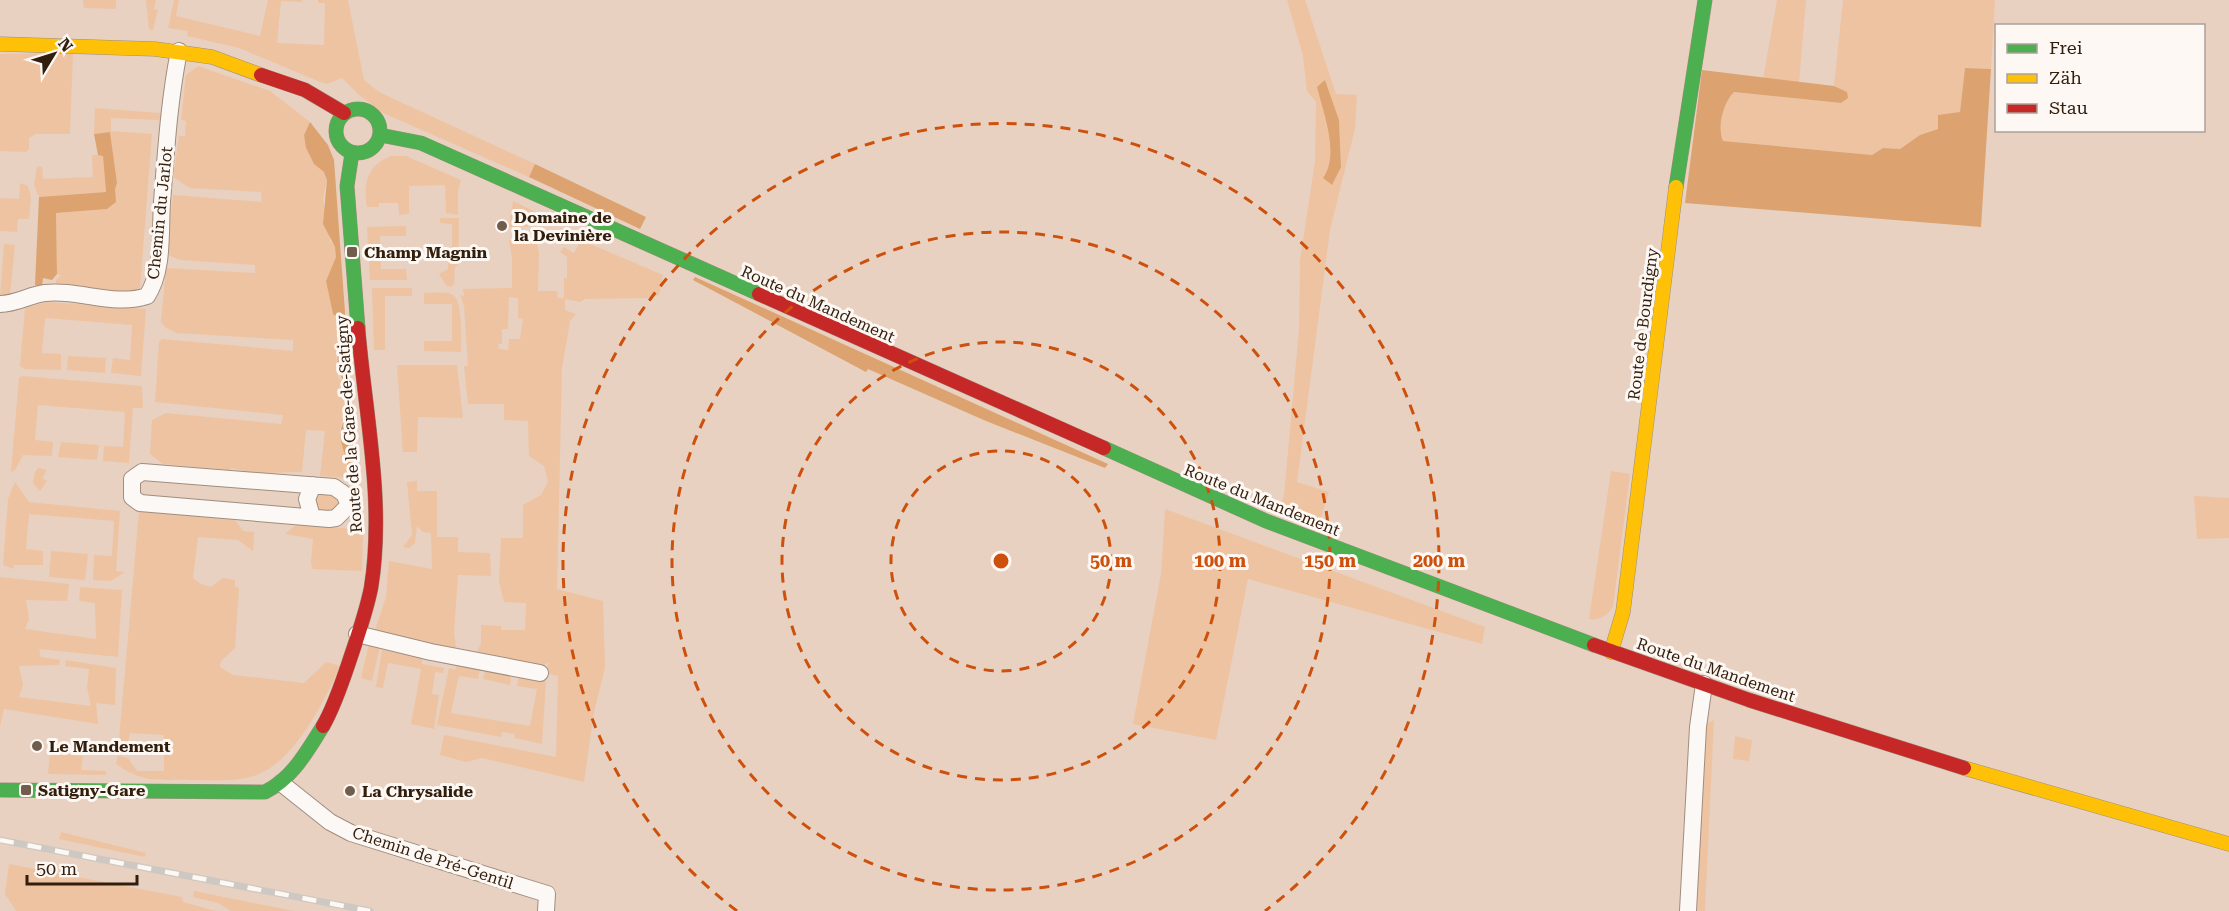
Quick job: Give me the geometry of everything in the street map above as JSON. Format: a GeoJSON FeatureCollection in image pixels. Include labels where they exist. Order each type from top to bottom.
{"type":"FeatureCollection","features":[{"type":"Feature","properties":{"kind":"street","name":"Route de Bourdigny"},"geometry":{"type":"LineString","coordinates":[[1611,652],[1623,612],[1679,170],[1705,0]]}},
{"type":"Feature","properties":{"kind":"street"},"geometry":{"type":"LineString","coordinates":[[0,44],[178,51],[212,57],[285,85],[305,90],[344,113]]}},
{"type":"Feature","properties":{"kind":"street","name":"Chemin du Jarlot"},"geometry":{"type":"LineString","coordinates":[[0,304],[19,302],[47,293],[127,300],[147,296],[154,285],[158,262],[166,154],[178,51]]}},
{"type":"Feature","properties":{"kind":"street"},"geometry":{"type":"LineString","coordinates":[[285,85],[338,142],[352,153],[370,150],[380,135],[378,122],[369,112],[357,109],[344,113],[336,124],[338,142]]}},
{"type":"Feature","properties":{"kind":"street","name":"Route du Mandement"},"geometry":{"type":"LineString","coordinates":[[380,135],[396,136],[421,143],[1266,521],[1611,652],[1704,684],[1917,754],[2229,844]]}},
{"type":"Feature","properties":{"kind":"street","name":"Route de la Gare-de-Satigny"},"geometry":{"type":"LineString","coordinates":[[281,783],[301,761],[324,725],[338,694],[366,611],[372,572],[374,506],[347,186],[352,153]]}},
{"type":"Feature","properties":{"kind":"street"},"geometry":{"type":"LineString","coordinates":[[349,505],[340,490],[313,485],[142,472],[132,479],[131,486],[132,497],[140,503],[312,518],[336,518],[349,505],[374,506]]}},
{"type":"Feature","properties":{"kind":"street"},"geometry":{"type":"LineString","coordinates":[[312,518],[307,499],[313,485]]}},
{"type":"Feature","properties":{"kind":"street"},"geometry":{"type":"LineString","coordinates":[[357,634],[431,652],[540,673]]}},
{"type":"Feature","properties":{"kind":"street"},"geometry":{"type":"LineString","coordinates":[[1688,911],[1698,727],[1704,684]]}},
{"type":"Feature","properties":{"kind":"street"},"geometry":{"type":"LineString","coordinates":[[0,790],[261,792],[281,783]]}},
{"type":"Feature","properties":{"kind":"street","name":"Chemin de Pré-Gentil"},"geometry":{"type":"LineString","coordinates":[[281,783],[330,822],[351,833],[547,894],[546,911]]}},
{"type":"Feature","properties":{"kind":"shaded area"},"geometry":{"type":"Polygon","coordinates":[[[83,0],[116,0],[116,9],[84,8],[83,0]]]}},
{"type":"Feature","properties":{"kind":"shaded area"},"geometry":{"type":"Polygon","coordinates":[[[146,0],[156,0],[154,9],[158,10],[153,30],[149,29],[146,0]]]}},
{"type":"Feature","properties":{"kind":"shaded area"},"geometry":{"type":"Polygon","coordinates":[[[174,0],[179,0],[176,16],[260,36],[268,0],[302,0],[302,2],[281,1],[277,43],[324,45],[325,3],[318,3],[318,0],[348,0],[364,80],[379,92],[535,164],[529,177],[383,113],[359,95],[342,78],[327,84],[320,82],[239,48],[187,36],[188,31],[168,28],[174,0]]]}},
{"type":"Feature","properties":{"kind":"shaded area"},"geometry":{"type":"Polygon","coordinates":[[[1287,0],[1305,0],[1336,94],[1357,95],[1355,129],[1330,230],[1297,482],[1329,492],[1320,520],[1279,508],[1284,496],[1299,329],[1300,260],[1315,161],[1316,102],[1307,91],[1303,56],[1287,0]],[[1325,80],[1318,87],[1330,146],[1328,169],[1324,178],[1341,167],[1339,120],[1325,80]]]}},
{"type":"Feature","properties":{"kind":"shaded area"},"geometry":{"type":"Polygon","coordinates":[[[1777,0],[1806,0],[1799,83],[1763,79],[1777,0]]]}},
{"type":"Feature","properties":{"kind":"shaded area"},"geometry":{"type":"Polygon","coordinates":[[[1843,0],[1995,0],[1991,69],[1965,68],[1960,113],[1938,129],[1920,135],[1900,149],[1883,148],[1872,155],[1723,141],[1722,115],[1734,92],[1840,103],[1847,92],[1834,86],[1843,0]]]}},
{"type":"Feature","properties":{"kind":"shaded area"},"geometry":{"type":"Polygon","coordinates":[[[73,53],[70,134],[36,134],[29,138],[29,149],[26,152],[0,151],[0,54],[73,53]]]}},
{"type":"Feature","properties":{"kind":"shaded area"},"geometry":{"type":"Polygon","coordinates":[[[198,66],[270,91],[310,122],[304,135],[306,148],[314,164],[324,172],[327,180],[323,198],[330,241],[335,247],[336,257],[326,281],[333,314],[340,320],[336,358],[338,378],[346,384],[349,402],[349,408],[340,430],[348,466],[347,478],[320,476],[325,431],[306,430],[302,472],[253,473],[231,468],[230,470],[163,464],[150,454],[152,420],[166,413],[281,424],[283,415],[155,402],[159,342],[162,339],[293,351],[293,340],[177,333],[166,328],[161,322],[166,268],[255,273],[255,265],[180,260],[170,256],[166,249],[173,195],[262,202],[261,192],[190,188],[173,177],[179,136],[185,136],[186,121],[181,120],[186,75],[198,66]]]}},
{"type":"Feature","properties":{"kind":"shaded area"},"geometry":{"type":"Polygon","coordinates":[[[1965,68],[1991,69],[1981,227],[1685,203],[1702,70],[1834,86],[1847,92],[1848,98],[1841,103],[1734,92],[1722,115],[1723,141],[1872,155],[1883,148],[1900,149],[1920,135],[1938,129],[1938,115],[1960,112],[1965,68]]]}},
{"type":"Feature","properties":{"kind":"shaded area"},"geometry":{"type":"Polygon","coordinates":[[[1325,80],[1339,120],[1341,167],[1332,185],[1323,178],[1328,169],[1330,146],[1329,133],[1317,87],[1325,80]]]}},
{"type":"Feature","properties":{"kind":"shaded area"},"geometry":{"type":"Polygon","coordinates":[[[95,108],[160,113],[161,119],[158,120],[111,118],[111,131],[152,134],[140,289],[128,294],[56,288],[56,280],[61,275],[57,274],[56,213],[107,209],[117,183],[110,132],[94,134],[95,108]]]}},
{"type":"Feature","properties":{"kind":"shaded area"},"geometry":{"type":"Polygon","coordinates":[[[310,122],[328,145],[334,160],[357,479],[347,478],[347,464],[341,440],[349,402],[346,384],[337,361],[340,320],[333,314],[326,281],[336,257],[335,247],[323,224],[327,180],[324,172],[314,164],[306,148],[304,135],[310,122]]]}},
{"type":"Feature","properties":{"kind":"shaded area"},"geometry":{"type":"Polygon","coordinates":[[[110,132],[117,183],[116,202],[107,209],[56,213],[57,274],[52,280],[43,278],[42,287],[35,285],[39,197],[106,192],[103,156],[98,155],[94,134],[110,132]]]}},
{"type":"Feature","properties":{"kind":"shaded area"},"geometry":{"type":"Polygon","coordinates":[[[92,155],[103,155],[106,192],[39,197],[34,185],[37,166],[42,167],[43,179],[93,177],[92,155]]]}},
{"type":"Feature","properties":{"kind":"shaded area"},"geometry":{"type":"Polygon","coordinates":[[[391,156],[406,156],[461,180],[458,190],[458,215],[446,213],[445,185],[409,186],[409,214],[399,215],[398,203],[379,203],[379,207],[367,207],[368,176],[377,165],[391,156]]]}},
{"type":"Feature","properties":{"kind":"shaded area"},"geometry":{"type":"Polygon","coordinates":[[[535,164],[646,217],[640,229],[529,177],[535,164]]]}},
{"type":"Feature","properties":{"kind":"shaded area"},"geometry":{"type":"Polygon","coordinates":[[[20,183],[28,186],[31,197],[29,219],[18,219],[17,232],[0,231],[0,198],[19,199],[20,183]]]}},
{"type":"Feature","properties":{"kind":"shaded area"},"geometry":{"type":"Polygon","coordinates":[[[513,201],[544,216],[540,226],[509,227],[513,201]]]}},
{"type":"Feature","properties":{"kind":"shaded area"},"geometry":{"type":"Polygon","coordinates":[[[440,218],[459,218],[458,265],[455,267],[454,284],[451,287],[446,285],[439,274],[448,269],[448,252],[452,252],[452,224],[440,223],[440,218]]]}},
{"type":"Feature","properties":{"kind":"shaded area"},"geometry":{"type":"Polygon","coordinates":[[[406,226],[406,236],[380,236],[381,269],[406,269],[407,280],[370,280],[367,227],[406,226]]]}},
{"type":"Feature","properties":{"kind":"shaded area"},"geometry":{"type":"Polygon","coordinates":[[[527,237],[535,238],[539,252],[538,291],[557,291],[558,298],[564,298],[564,278],[567,278],[567,257],[560,252],[564,247],[574,253],[581,240],[663,275],[659,295],[650,298],[585,299],[580,302],[565,299],[565,310],[576,314],[570,321],[562,368],[557,589],[603,601],[605,668],[594,712],[584,782],[482,758],[466,762],[440,755],[444,735],[556,757],[558,676],[545,673],[549,662],[537,669],[476,653],[481,644],[481,625],[501,626],[501,630],[525,630],[526,603],[504,602],[499,582],[501,538],[523,538],[523,505],[541,495],[548,482],[544,466],[529,456],[528,421],[504,420],[504,404],[468,404],[464,366],[468,366],[464,306],[460,295],[464,296],[463,289],[512,288],[512,258],[509,240],[526,239],[527,237]],[[509,297],[508,329],[502,329],[502,344],[498,344],[499,349],[508,350],[509,339],[520,339],[523,319],[518,318],[518,298],[509,297]]]}},
{"type":"Feature","properties":{"kind":"shaded area"},"geometry":{"type":"Polygon","coordinates":[[[4,244],[15,245],[10,296],[0,298],[4,244]]]}},
{"type":"Feature","properties":{"kind":"shaded area"},"geometry":{"type":"Polygon","coordinates":[[[695,277],[1108,464],[1105,468],[986,421],[868,369],[866,372],[693,280],[695,277]]]}},
{"type":"Feature","properties":{"kind":"shaded area"},"geometry":{"type":"Polygon","coordinates":[[[372,288],[412,288],[412,296],[385,296],[385,350],[374,350],[372,288]]]}},
{"type":"Feature","properties":{"kind":"shaded area"},"geometry":{"type":"Polygon","coordinates":[[[424,293],[447,293],[456,299],[461,321],[461,352],[424,351],[424,341],[452,341],[452,304],[424,304],[424,293]]]}},
{"type":"Feature","properties":{"kind":"shaded area"},"geometry":{"type":"Polygon","coordinates":[[[47,302],[146,309],[141,376],[111,373],[113,358],[130,360],[132,325],[45,318],[42,353],[61,354],[61,370],[24,369],[20,366],[25,308],[47,302]]]}},
{"type":"Feature","properties":{"kind":"shaded area"},"geometry":{"type":"Polygon","coordinates":[[[68,356],[106,358],[105,373],[67,370],[68,356]]]}},
{"type":"Feature","properties":{"kind":"shaded area"},"geometry":{"type":"Polygon","coordinates":[[[397,365],[457,365],[463,418],[418,417],[417,452],[403,452],[397,365]]]}},
{"type":"Feature","properties":{"kind":"shaded area"},"geometry":{"type":"Polygon","coordinates":[[[22,376],[142,386],[143,408],[133,408],[129,463],[103,461],[104,446],[123,447],[125,412],[38,405],[35,440],[53,442],[52,456],[23,455],[15,470],[11,472],[19,378],[22,376]]]}},
{"type":"Feature","properties":{"kind":"shaded area"},"geometry":{"type":"Polygon","coordinates":[[[61,442],[99,445],[97,460],[58,457],[61,442]]]}},
{"type":"Feature","properties":{"kind":"shaded area"},"geometry":{"type":"Polygon","coordinates":[[[38,468],[47,470],[42,478],[47,481],[40,491],[33,483],[38,468]]]}},
{"type":"Feature","properties":{"kind":"shaded area"},"geometry":{"type":"Polygon","coordinates":[[[1611,471],[1630,474],[1613,607],[1603,617],[1589,619],[1611,471]]]}},
{"type":"Feature","properties":{"kind":"shaded area"},"geometry":{"type":"Polygon","coordinates":[[[417,481],[417,491],[437,491],[437,537],[458,537],[458,552],[490,553],[491,576],[458,575],[454,633],[456,647],[451,651],[412,643],[375,630],[386,597],[389,561],[432,569],[431,533],[423,532],[417,526],[415,543],[409,548],[403,547],[412,535],[407,482],[417,481]]]}},
{"type":"Feature","properties":{"kind":"shaded area"},"geometry":{"type":"Polygon","coordinates":[[[15,482],[29,502],[120,511],[116,571],[125,572],[111,581],[93,580],[94,555],[112,556],[114,521],[29,514],[26,549],[43,551],[43,565],[14,565],[14,569],[3,565],[8,499],[15,482]]]}},
{"type":"Feature","properties":{"kind":"shaded area"},"geometry":{"type":"Polygon","coordinates":[[[332,491],[338,504],[332,513],[315,510],[316,493],[332,491]]]}},
{"type":"Feature","properties":{"kind":"shaded area"},"geometry":{"type":"Polygon","coordinates":[[[2194,496],[2229,498],[2229,538],[2197,539],[2194,496]]]}},
{"type":"Feature","properties":{"kind":"shaded area"},"geometry":{"type":"Polygon","coordinates":[[[1165,509],[1485,627],[1482,644],[1248,579],[1216,740],[1133,724],[1161,574],[1165,509]]]}},
{"type":"Feature","properties":{"kind":"shaded area"},"geometry":{"type":"Polygon","coordinates":[[[139,511],[235,520],[243,531],[254,532],[253,551],[238,540],[198,537],[193,578],[211,587],[223,578],[235,580],[235,587],[239,588],[235,648],[221,661],[220,667],[233,675],[304,683],[326,662],[340,666],[306,730],[295,745],[269,769],[254,776],[239,779],[160,780],[143,778],[116,764],[118,755],[129,759],[137,771],[164,771],[164,735],[130,733],[127,750],[118,751],[139,511]]]}},
{"type":"Feature","properties":{"kind":"shaded area"},"geometry":{"type":"Polygon","coordinates":[[[297,524],[363,530],[362,571],[313,569],[311,563],[313,539],[285,534],[297,524]]]}},
{"type":"Feature","properties":{"kind":"shaded area"},"geometry":{"type":"Polygon","coordinates":[[[51,551],[88,554],[85,580],[49,577],[51,551]]]}},
{"type":"Feature","properties":{"kind":"shaded area"},"geometry":{"type":"Polygon","coordinates":[[[0,577],[69,584],[67,601],[26,600],[29,619],[25,629],[96,639],[95,603],[79,601],[80,587],[122,590],[118,657],[39,649],[41,657],[60,660],[59,665],[19,666],[23,684],[19,697],[91,706],[87,687],[89,669],[65,666],[66,660],[116,668],[115,705],[96,703],[98,724],[4,709],[0,727],[0,577]]]}},
{"type":"Feature","properties":{"kind":"shaded area"},"geometry":{"type":"Polygon","coordinates":[[[369,644],[380,647],[372,681],[361,678],[369,644]]]}},
{"type":"Feature","properties":{"kind":"shaded area"},"geometry":{"type":"Polygon","coordinates":[[[382,650],[422,658],[422,664],[444,668],[443,673],[435,672],[432,694],[439,695],[434,729],[411,724],[421,669],[388,663],[383,688],[376,687],[382,650]]]}},
{"type":"Feature","properties":{"kind":"shaded area"},"geometry":{"type":"Polygon","coordinates":[[[457,664],[480,669],[478,679],[459,676],[451,713],[530,726],[537,689],[517,686],[519,676],[546,681],[542,744],[514,738],[515,734],[502,732],[501,737],[437,725],[449,668],[455,670],[457,664]]]}},
{"type":"Feature","properties":{"kind":"shaded area"},"geometry":{"type":"Polygon","coordinates":[[[485,671],[511,676],[510,685],[483,679],[485,671]]]}},
{"type":"Feature","properties":{"kind":"shaded area"},"geometry":{"type":"Polygon","coordinates":[[[1714,720],[1705,911],[1693,911],[1703,726],[1714,720]]]}},
{"type":"Feature","properties":{"kind":"shaded area"},"geometry":{"type":"Polygon","coordinates":[[[1735,736],[1752,740],[1749,761],[1733,759],[1735,736]]]}},
{"type":"Feature","properties":{"kind":"shaded area"},"geometry":{"type":"Polygon","coordinates":[[[50,752],[83,756],[81,770],[106,771],[106,775],[48,774],[50,752]]]}},
{"type":"Feature","properties":{"kind":"shaded area"},"geometry":{"type":"Polygon","coordinates":[[[61,832],[146,853],[145,857],[59,839],[61,832]]]}},
{"type":"Feature","properties":{"kind":"shaded area"},"geometry":{"type":"Polygon","coordinates":[[[9,864],[182,897],[183,902],[216,911],[16,911],[5,894],[9,864]]]}},
{"type":"Feature","properties":{"kind":"shaded area"},"geometry":{"type":"Polygon","coordinates":[[[194,891],[294,911],[231,911],[218,903],[193,897],[194,891]]]}},
{"type":"Feature","properties":{"kind":"railway"},"geometry":{"type":"LineString","coordinates":[[0,840],[370,911]]}},
{"type":"Feature","properties":{"kind":"traffic: fast"},"geometry":{"type":"LineString","coordinates":[[1676,187],[1705,0]]}},
{"type":"Feature","properties":{"kind":"traffic: fast"},"geometry":{"type":"LineString","coordinates":[[358,109],[367,110],[374,115],[379,122],[380,131],[379,140],[374,147],[367,152],[358,153],[349,152],[342,147],[337,140],[336,131],[337,122],[342,115],[349,110],[358,109]]}},
{"type":"Feature","properties":{"kind":"traffic: fast"},"geometry":{"type":"LineString","coordinates":[[380,135],[421,143],[759,294]]}},
{"type":"Feature","properties":{"kind":"traffic: fast"},"geometry":{"type":"LineString","coordinates":[[352,153],[347,186],[358,328]]}},
{"type":"Feature","properties":{"kind":"traffic: fast"},"geometry":{"type":"LineString","coordinates":[[1104,448],[1266,521],[1594,645]]}},
{"type":"Feature","properties":{"kind":"traffic: fast"},"geometry":{"type":"LineString","coordinates":[[0,790],[265,792],[291,772],[323,726]]}},
{"type":"Feature","properties":{"kind":"traffic: slow"},"geometry":{"type":"LineString","coordinates":[[0,44],[155,49],[212,57],[261,75]]}},
{"type":"Feature","properties":{"kind":"traffic: slow"},"geometry":{"type":"LineString","coordinates":[[1611,652],[1623,612],[1676,187]]}},
{"type":"Feature","properties":{"kind":"traffic: slow"},"geometry":{"type":"LineString","coordinates":[[1964,768],[2229,844]]}},
{"type":"Feature","properties":{"kind":"traffic: jam"},"geometry":{"type":"LineString","coordinates":[[261,75],[305,90],[344,113]]}},
{"type":"Feature","properties":{"kind":"traffic: jam"},"geometry":{"type":"LineString","coordinates":[[759,294],[1104,448]]}},
{"type":"Feature","properties":{"kind":"traffic: jam"},"geometry":{"type":"LineString","coordinates":[[323,726],[338,695],[367,607],[375,556],[375,491],[358,328]]}},
{"type":"Feature","properties":{"kind":"traffic: jam"},"geometry":{"type":"LineString","coordinates":[[1594,645],[1749,700],[1964,768]]}},
{"type":"Feature","properties":{"kind":"place","name":"Domaine de la Devinière"},"geometry":{"type":"Point","coordinates":[502,226]}},
{"type":"Feature","properties":{"kind":"place","name":"Champ Magnin"},"geometry":{"type":"Point","coordinates":[352,252]}},
{"type":"Feature","properties":{"kind":"place","name":"Le Mandement"},"geometry":{"type":"Point","coordinates":[37,746]}},
{"type":"Feature","properties":{"kind":"place","name":"Satigny-Gare"},"geometry":{"type":"Point","coordinates":[26,790]}},
{"type":"Feature","properties":{"kind":"place","name":"La Chrysalide"},"geometry":{"type":"Point","coordinates":[350,791]}}]}
